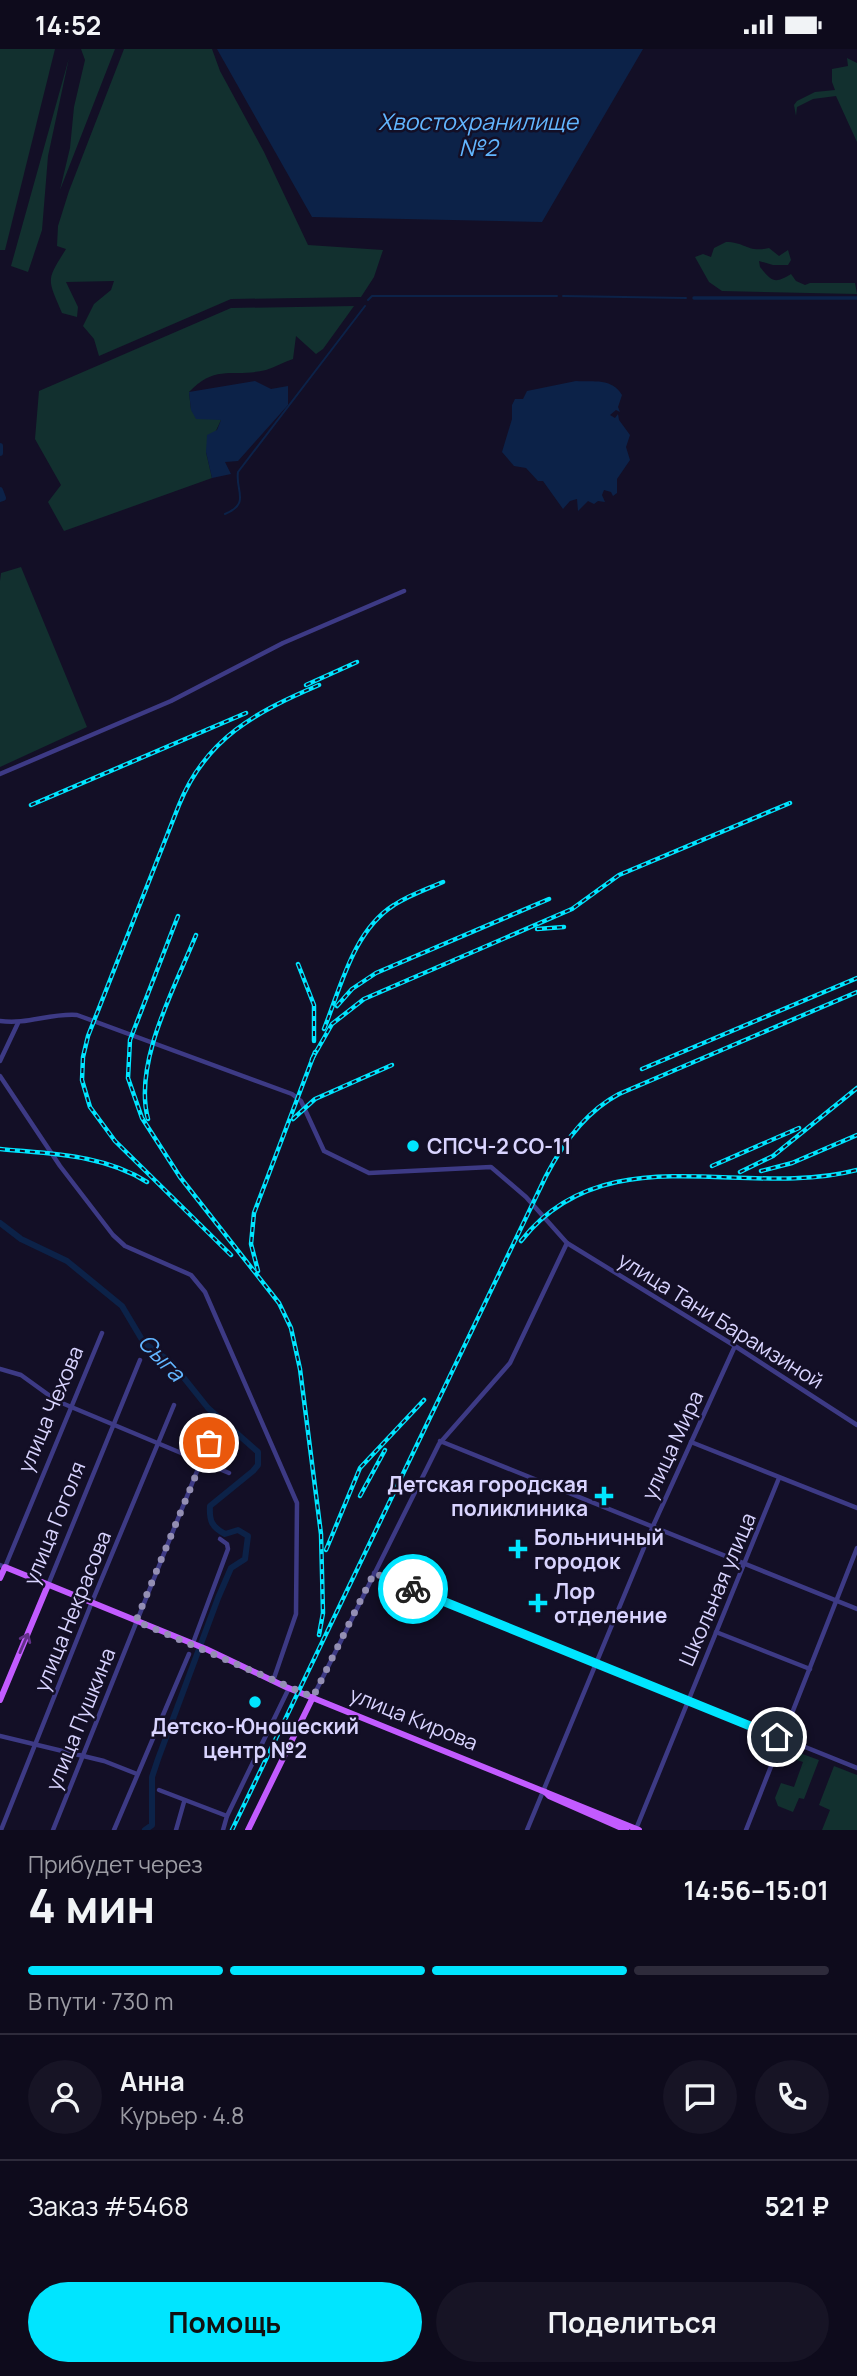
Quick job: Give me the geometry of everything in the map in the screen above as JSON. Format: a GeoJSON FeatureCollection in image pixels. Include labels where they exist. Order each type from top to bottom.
{"type":"FeatureCollection","features":[{"type":"Feature","properties":{"kind":"main road","name":"улица Кирова"},"geometry":{"type":"LineString","coordinates":[[2,1566],[192,1643],[273,1681],[638,1829]]}},
{"type":"Feature","properties":{"kind":"main road","name":"улица Чехова"},"geometry":{"type":"LineString","coordinates":[[0,1578],[2,1566]]}},
{"type":"Feature","properties":{"kind":"main road","name":"улица Гоголя"},"geometry":{"type":"LineString","coordinates":[[0,1700],[48,1585]]}},
{"type":"Feature","properties":{"kind":"main road"},"geometry":{"type":"LineString","coordinates":[[248,1830],[313,1697]]}},
{"type":"Feature","properties":{"kind":"main road","name":"улица Кирова"},"geometry":{"type":"LineString","coordinates":[[544,1790],[549,1796],[626,1830]]}},
{"type":"Feature","properties":{"kind":"street"},"geometry":{"type":"LineString","coordinates":[[0,774],[171,701],[264,652],[404,591]]}},
{"type":"Feature","properties":{"kind":"street","name":"улица Тани Барамзиной"},"geometry":{"type":"LineString","coordinates":[[18,1023],[51,1014],[77,1015],[292,1094],[301,1101],[319,1145],[328,1156],[369,1173],[491,1167],[526,1197],[567,1243],[857,1425]]}},
{"type":"Feature","properties":{"kind":"street"},"geometry":{"type":"LineString","coordinates":[[0,1021],[18,1023],[0,1061]]}},
{"type":"Feature","properties":{"kind":"street"},"geometry":{"type":"LineString","coordinates":[[0,1076],[60,1166],[113,1235],[125,1245],[191,1275],[205,1292],[297,1503],[296,1614],[273,1681]]}},
{"type":"Feature","properties":{"kind":"street"},"geometry":{"type":"LineString","coordinates":[[313,1697],[440,1441],[510,1363],[567,1243]]}},
{"type":"Feature","properties":{"kind":"street","name":"улица Чехова"},"geometry":{"type":"LineString","coordinates":[[2,1566],[102,1333]]}},
{"type":"Feature","properties":{"kind":"street","name":"улица Мира"},"geometry":{"type":"LineString","coordinates":[[527,1830],[653,1525],[735,1346]]}},
{"type":"Feature","properties":{"kind":"street","name":"улица Гоголя"},"geometry":{"type":"LineString","coordinates":[[48,1585],[141,1360]]}},
{"type":"Feature","properties":{"kind":"street"},"geometry":{"type":"LineString","coordinates":[[0,1369],[21,1375],[57,1401],[229,1473]]}},
{"type":"Feature","properties":{"kind":"street","name":"улица Некрасова"},"geometry":{"type":"LineString","coordinates":[[1,1830],[174,1405]]}},
{"type":"Feature","properties":{"kind":"street","name":"улица Пушкина"},"geometry":{"type":"LineString","coordinates":[[53,1830],[216,1424]]}},
{"type":"Feature","properties":{"kind":"street"},"geometry":{"type":"LineString","coordinates":[[440,1441],[857,1609]]}},
{"type":"Feature","properties":{"kind":"street"},"geometry":{"type":"LineString","coordinates":[[691,1442],[857,1508]]}},
{"type":"Feature","properties":{"kind":"street","name":"Школьная улица"},"geometry":{"type":"LineString","coordinates":[[638,1829],[779,1478]]}},
{"type":"Feature","properties":{"kind":"street"},"geometry":{"type":"LineString","coordinates":[[192,1643],[228,1549],[227,1544],[220,1539]]}},
{"type":"Feature","properties":{"kind":"street"},"geometry":{"type":"LineString","coordinates":[[746,1830],[857,1548]]}},
{"type":"Feature","properties":{"kind":"street"},"geometry":{"type":"LineString","coordinates":[[374,1573],[857,1768]]}},
{"type":"Feature","properties":{"kind":"street"},"geometry":{"type":"LineString","coordinates":[[716,1632],[810,1669]]}},
{"type":"Feature","properties":{"kind":"street"},"geometry":{"type":"LineString","coordinates":[[114,1830],[189,1654]]}},
{"type":"Feature","properties":{"kind":"street"},"geometry":{"type":"LineString","coordinates":[[223,1830],[227,1816],[290,1688]]}},
{"type":"Feature","properties":{"kind":"street"},"geometry":{"type":"LineString","coordinates":[[0,1736],[83,1756],[137,1774]]}},
{"type":"Feature","properties":{"kind":"street"},"geometry":{"type":"LineString","coordinates":[[159,1790],[184,1802],[227,1816]]}},
{"type":"Feature","properties":{"kind":"street"},"geometry":{"type":"LineString","coordinates":[[176,1830],[184,1802]]}},
{"type":"Feature","properties":{"kind":"green space"},"geometry":{"type":"Polygon","coordinates":[[[0,49],[55,49],[5,250],[0,250],[0,49]]]}},
{"type":"Feature","properties":{"kind":"green space"},"geometry":{"type":"Polygon","coordinates":[[[81,49],[115,49],[60,190],[85,60],[81,49]]]}},
{"type":"Feature","properties":{"kind":"green space"},"geometry":{"type":"Polygon","coordinates":[[[124,49],[212,49],[220,71],[264,152],[308,245],[383,250],[374,277],[361,297],[231,299],[99,356],[94,339],[83,326],[94,304],[111,290],[114,281],[66,282],[78,307],[77,317],[62,313],[53,293],[51,280],[66,249],[57,246],[58,226],[69,191],[124,49]]]}},
{"type":"Feature","properties":{"kind":"green space"},"geometry":{"type":"Polygon","coordinates":[[[69,58],[48,156],[42,230],[28,272],[11,266],[69,58]]]}},
{"type":"Feature","properties":{"kind":"green space"},"geometry":{"type":"Polygon","coordinates":[[[847,58],[857,63],[857,142],[836,96],[813,99],[797,107],[796,116],[794,105],[815,92],[835,90],[832,69],[848,66],[847,58]]]}},
{"type":"Feature","properties":{"kind":"green space"},"geometry":{"type":"Polygon","coordinates":[[[726,242],[756,249],[769,248],[779,256],[788,250],[791,260],[788,265],[759,261],[760,267],[774,280],[791,274],[796,281],[805,285],[855,283],[857,294],[722,291],[709,282],[695,257],[703,254],[711,257],[714,248],[726,242]]]}},
{"type":"Feature","properties":{"kind":"green space"},"geometry":{"type":"Polygon","coordinates":[[[354,306],[323,349],[316,354],[296,336],[293,359],[266,370],[217,374],[208,377],[189,392],[191,409],[221,420],[206,452],[212,478],[64,531],[48,502],[61,485],[35,439],[39,391],[231,308],[354,306]]]}},
{"type":"Feature","properties":{"kind":"green space"},"geometry":{"type":"Polygon","coordinates":[[[21,567],[87,727],[0,767],[0,581],[1,573],[21,567]]]}},
{"type":"Feature","properties":{"kind":"green space"},"geometry":{"type":"Polygon","coordinates":[[[794,1751],[819,1760],[804,1799],[799,1798],[793,1812],[778,1806],[775,1798],[781,1783],[794,1787],[803,1762],[791,1758],[794,1751]]]}},
{"type":"Feature","properties":{"kind":"green space"},"geometry":{"type":"Polygon","coordinates":[[[834,1766],[857,1775],[857,1830],[822,1830],[830,1810],[819,1805],[834,1766]]]}},
{"type":"Feature","properties":{"kind":"water","name":"Хвостохранилище №2"},"geometry":{"type":"Polygon","coordinates":[[[217,49],[643,49],[542,222],[312,217],[217,49]]]}},
{"type":"Feature","properties":{"kind":"water"},"geometry":{"type":"Polygon","coordinates":[[[255,381],[271,389],[288,386],[288,405],[238,461],[225,462],[231,474],[212,478],[206,452],[207,435],[217,430],[221,420],[196,419],[191,410],[189,392],[255,381]]]}},
{"type":"Feature","properties":{"kind":"water"},"geometry":{"type":"Polygon","coordinates":[[[576,381],[608,383],[618,390],[622,395],[618,407],[620,412],[616,410],[610,415],[615,418],[618,414],[619,420],[630,435],[626,447],[630,460],[617,479],[617,493],[613,496],[611,492],[604,490],[602,495],[605,502],[598,501],[594,504],[588,501],[578,511],[577,499],[570,501],[563,509],[543,481],[538,481],[526,468],[514,466],[502,452],[515,399],[523,399],[527,391],[576,381]]]}},
{"type":"Feature","properties":{"kind":"waterway"},"geometry":{"type":"LineString","coordinates":[[368,300],[372,296],[557,296]]}},
{"type":"Feature","properties":{"kind":"waterway"},"geometry":{"type":"LineString","coordinates":[[563,296],[686,298]]}},
{"type":"Feature","properties":{"kind":"waterway"},"geometry":{"type":"LineString","coordinates":[[694,298],[857,298]]}},
{"type":"Feature","properties":{"kind":"waterway"},"geometry":{"type":"LineString","coordinates":[[225,514],[233,510],[240,501],[238,472],[365,306]]}},
{"type":"Feature","properties":{"kind":"waterway","name":"Сыга"},"geometry":{"type":"LineString","coordinates":[[0,446],[0,453]]}},
{"type":"Feature","properties":{"kind":"waterway","name":"Сыга"},"geometry":{"type":"LineString","coordinates":[[0,490],[3,498],[0,499]]}},
{"type":"Feature","properties":{"kind":"waterway","name":"Сыга"},"geometry":{"type":"LineString","coordinates":[[0,1223],[21,1239],[67,1261],[122,1306],[144,1343],[172,1363],[208,1408],[258,1452],[258,1465],[253,1471],[210,1506],[211,1520],[217,1529],[225,1534],[238,1530],[248,1536],[245,1559],[231,1568],[158,1759],[152,1777],[152,1825],[145,1830]]}},
{"type":"Feature","properties":{"kind":"railway"},"geometry":{"type":"LineString","coordinates":[[306,685],[357,662]]}},
{"type":"Feature","properties":{"kind":"railway"},"geometry":{"type":"LineString","coordinates":[[231,1255],[115,1141],[90,1107],[82,1080],[83,1057],[88,1036],[190,782],[203,762],[235,730],[274,706],[319,685]]}},
{"type":"Feature","properties":{"kind":"railway"},"geometry":{"type":"LineString","coordinates":[[31,805],[246,713]]}},
{"type":"Feature","properties":{"kind":"railway"},"geometry":{"type":"LineString","coordinates":[[312,1059],[332,1024],[364,999],[572,909],[619,875],[790,803]]}},
{"type":"Feature","properties":{"kind":"railway"},"geometry":{"type":"LineString","coordinates":[[324,1029],[350,961],[368,929],[394,905],[443,882]]}},
{"type":"Feature","properties":{"kind":"railway"},"geometry":{"type":"LineString","coordinates":[[337,1006],[352,989],[376,973],[549,899]]}},
{"type":"Feature","properties":{"kind":"railway"},"geometry":{"type":"LineString","coordinates":[[178,916],[130,1040],[128,1078],[142,1118],[180,1177],[279,1303],[291,1328],[300,1369],[321,1534],[323,1613],[319,1635]]}},
{"type":"Feature","properties":{"kind":"railway"},"geometry":{"type":"LineString","coordinates":[[537,929],[564,927]]}},
{"type":"Feature","properties":{"kind":"railway"},"geometry":{"type":"LineString","coordinates":[[148,1119],[145,1097],[151,1050],[158,1025],[196,935]]}},
{"type":"Feature","properties":{"kind":"railway"},"geometry":{"type":"LineString","coordinates":[[298,964],[314,1005],[314,1041]]}},
{"type":"Feature","properties":{"kind":"railway"},"geometry":{"type":"LineString","coordinates":[[642,1069],[857,978]]}},
{"type":"Feature","properties":{"kind":"railway"},"geometry":{"type":"LineString","coordinates":[[232,1830],[546,1176],[576,1129],[607,1101],[619,1094],[857,992]]}},
{"type":"Feature","properties":{"kind":"railway"},"geometry":{"type":"LineString","coordinates":[[258,1271],[251,1244],[254,1213],[315,1052]]}},
{"type":"Feature","properties":{"kind":"railway"},"geometry":{"type":"LineString","coordinates":[[293,1119],[315,1099],[392,1065]]}},
{"type":"Feature","properties":{"kind":"railway"},"geometry":{"type":"LineString","coordinates":[[740,1172],[773,1156],[857,1088]]}},
{"type":"Feature","properties":{"kind":"railway"},"geometry":{"type":"LineString","coordinates":[[712,1166],[799,1128]]}},
{"type":"Feature","properties":{"kind":"railway"},"geometry":{"type":"LineString","coordinates":[[761,1171],[792,1163],[857,1135]]}},
{"type":"Feature","properties":{"kind":"railway"},"geometry":{"type":"LineString","coordinates":[[0,1149],[57,1154],[94,1161],[130,1173],[147,1182]]}},
{"type":"Feature","properties":{"kind":"railway"},"geometry":{"type":"LineString","coordinates":[[521,1241],[555,1208],[593,1189],[635,1179],[678,1176],[769,1179],[814,1177],[857,1170]]}},
{"type":"Feature","properties":{"kind":"railway"},"geometry":{"type":"LineString","coordinates":[[326,1550],[360,1468],[424,1400]]}},
{"type":"Feature","properties":{"kind":"railway"},"geometry":{"type":"LineString","coordinates":[[360,1496],[385,1450]]}},
{"type":"Feature","properties":{"kind":"way so far"},"geometry":{"type":"LineString","coordinates":[[209,1443],[136,1621],[313,1697],[374,1573],[413,1589]]}},
{"type":"Feature","properties":{"kind":"place","name":"СПСЧ-2 СО-11"},"geometry":{"type":"Point","coordinates":[413,1146]}},
{"type":"Feature","properties":{"kind":"place","name":"Детская городская поликлиника"},"geometry":{"type":"Point","coordinates":[604,1496]}},
{"type":"Feature","properties":{"kind":"place","name":"Больничный городок"},"geometry":{"type":"Point","coordinates":[518,1549]}},
{"type":"Feature","properties":{"kind":"place","name":"Лор отделение"},"geometry":{"type":"Point","coordinates":[538,1603]}},
{"type":"Feature","properties":{"kind":"place","name":"Детско-Юношеский центр №2"},"geometry":{"type":"Point","coordinates":[255,1702]}},
{"type":"Feature","properties":{"kind":"route"},"geometry":{"type":"LineString","coordinates":[[413,1589],[777,1737]]}}]}
